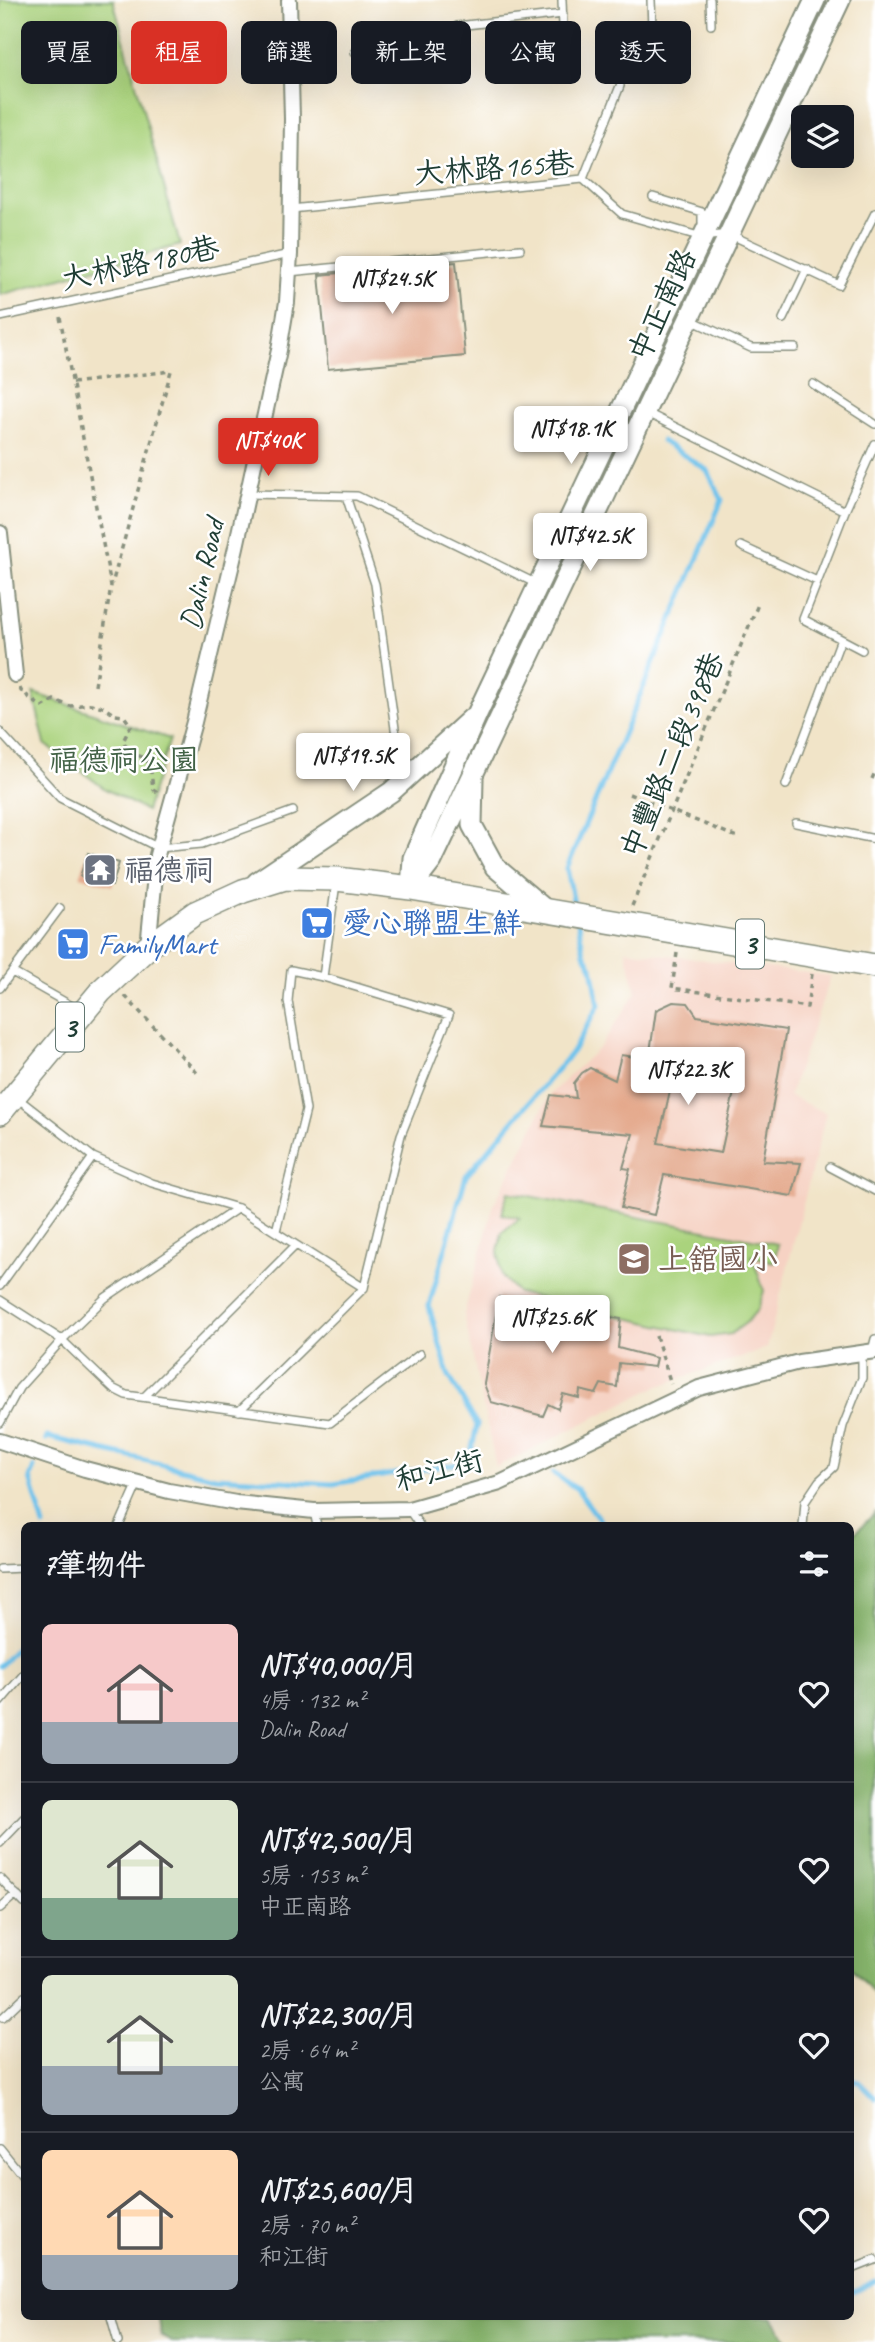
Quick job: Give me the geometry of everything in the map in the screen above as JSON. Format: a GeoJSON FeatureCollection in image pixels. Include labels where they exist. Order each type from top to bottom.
{"type":"FeatureCollection","features":[{"type":"Feature","properties":{"kind":"main road","name":"3"},"geometry":{"type":"LineString","coordinates":[[7,1104],[83,1012],[111,981],[148,947],[195,913],[243,891],[285,878],[337,879],[411,888],[875,965]]}},
{"type":"Feature","properties":{"kind":"street","name":"Dalin Road"},"geometry":{"type":"LineString","coordinates":[[148,947],[159,848],[194,722],[279,350],[287,302],[292,118],[289,0]]}},
{"type":"Feature","properties":{"kind":"street","name":"中正南路"},"geometry":{"type":"LineString","coordinates":[[411,888],[413,858],[478,712],[815,0]]}},
{"type":"Feature","properties":{"kind":"street","name":"中正南路"},"geometry":{"type":"LineString","coordinates":[[411,888],[432,861],[840,0]]}},
{"type":"Feature","properties":{"kind":"street"},"geometry":{"type":"LineString","coordinates":[[0,533],[15,675]]}},
{"type":"Feature","properties":{"kind":"street"},"geometry":{"type":"LineString","coordinates":[[243,891],[391,792],[478,712]]}},
{"type":"Feature","properties":{"kind":"street"},"geometry":{"type":"LineString","coordinates":[[473,770],[472,825],[495,867],[547,911]]}},
{"type":"Feature","properties":{"kind":"street","name":"和江街"},"geometry":{"type":"LineString","coordinates":[[0,1441],[169,1492],[316,1519],[409,1510],[500,1483],[699,1388],[799,1362],[871,1348]]}},
{"type":"Feature","properties":{"kind":"lane"},"geometry":{"type":"LineString","coordinates":[[562,0],[563,21]]}},
{"type":"Feature","properties":{"kind":"lane"},"geometry":{"type":"LineString","coordinates":[[651,0],[652,21]]}},
{"type":"Feature","properties":{"kind":"lane"},"geometry":{"type":"LineString","coordinates":[[710,0],[711,25]]}},
{"type":"Feature","properties":{"kind":"lane"},"geometry":{"type":"LineString","coordinates":[[471,24],[563,14]]}},
{"type":"Feature","properties":{"kind":"lane"},"geometry":{"type":"LineString","coordinates":[[583,179],[620,86]]}},
{"type":"Feature","properties":{"kind":"lane","name":"大林路165巷"},"geometry":{"type":"LineString","coordinates":[[290,209],[583,179],[622,214],[702,237],[729,234]]}},
{"type":"Feature","properties":{"kind":"lane"},"geometry":{"type":"LineString","coordinates":[[653,197],[702,212],[702,237]]}},
{"type":"Feature","properties":{"kind":"lane"},"geometry":{"type":"LineString","coordinates":[[729,234],[839,285],[875,214]]}},
{"type":"Feature","properties":{"kind":"lane"},"geometry":{"type":"LineString","coordinates":[[289,272],[520,249]]}},
{"type":"Feature","properties":{"kind":"lane","name":"大林路180巷"},"geometry":{"type":"LineString","coordinates":[[0,317],[290,254]]}},
{"type":"Feature","properties":{"kind":"lane"},"geometry":{"type":"LineString","coordinates":[[783,319],[807,270]]}},
{"type":"Feature","properties":{"kind":"lane"},"geometry":{"type":"LineString","coordinates":[[688,318],[751,348],[795,348]]}},
{"type":"Feature","properties":{"kind":"lane"},"geometry":{"type":"LineString","coordinates":[[813,384],[875,424]]}},
{"type":"Feature","properties":{"kind":"lane"},"geometry":{"type":"LineString","coordinates":[[644,412],[845,511]]}},
{"type":"Feature","properties":{"kind":"lane"},"geometry":{"type":"LineString","coordinates":[[862,650],[803,619],[845,511],[875,444]]}},
{"type":"Feature","properties":{"kind":"lane"},"geometry":{"type":"LineString","coordinates":[[247,494],[357,496],[537,585]]}},
{"type":"Feature","properties":{"kind":"lane"},"geometry":{"type":"LineString","coordinates":[[346,496],[376,584],[402,782]]}},
{"type":"Feature","properties":{"kind":"lane"},"geometry":{"type":"LineString","coordinates":[[741,546],[817,580]]}},
{"type":"Feature","properties":{"kind":"lane"},"geometry":{"type":"LineString","coordinates":[[786,785],[841,639]]}},
{"type":"Feature","properties":{"kind":"lane"},"geometry":{"type":"LineString","coordinates":[[0,732],[61,798],[159,848],[202,844],[293,811]]}},
{"type":"Feature","properties":{"kind":"lane"},"geometry":{"type":"LineString","coordinates":[[796,823],[875,839]]}},
{"type":"Feature","properties":{"kind":"lane"},"geometry":{"type":"LineString","coordinates":[[323,977],[337,879]]}},
{"type":"Feature","properties":{"kind":"lane"},"geometry":{"type":"LineString","coordinates":[[0,988],[60,908]]}},
{"type":"Feature","properties":{"kind":"lane"},"geometry":{"type":"LineString","coordinates":[[239,1410],[364,1288],[401,1135],[449,1015],[291,970],[288,1001],[306,1110],[276,1231]]}},
{"type":"Feature","properties":{"kind":"lane"},"geometry":{"type":"LineString","coordinates":[[12,972],[83,1012]]}},
{"type":"Feature","properties":{"kind":"lane"},"geometry":{"type":"LineString","coordinates":[[7,1104],[93,1157],[152,1183],[238,1208],[364,1288]]}},
{"type":"Feature","properties":{"kind":"lane"},"geometry":{"type":"LineString","coordinates":[[0,1286],[93,1157]]}},
{"type":"Feature","properties":{"kind":"lane"},"geometry":{"type":"LineString","coordinates":[[830,1167],[875,1191]]}},
{"type":"Feature","properties":{"kind":"lane"},"geometry":{"type":"LineString","coordinates":[[0,1423],[19,1388],[61,1340],[105,1298],[238,1208]]}},
{"type":"Feature","properties":{"kind":"lane"},"geometry":{"type":"LineString","coordinates":[[144,1397],[296,1245]]}},
{"type":"Feature","properties":{"kind":"lane"},"geometry":{"type":"LineString","coordinates":[[0,1300],[61,1340],[112,1388],[126,1395],[330,1423],[420,1354]]}},
{"type":"Feature","properties":{"kind":"lane"},"geometry":{"type":"LineString","coordinates":[[803,1522],[805,1502],[819,1481],[834,1467],[843,1426],[871,1348]]}},
{"type":"Feature","properties":{"kind":"lane"},"geometry":{"type":"LineString","coordinates":[[121,1522],[138,1483]]}},
{"type":"Feature","properties":{"kind":"lane"},"geometry":{"type":"LineString","coordinates":[[409,1510],[417,1522]]}},
{"type":"Feature","properties":{"kind":"lane"},"geometry":{"type":"LineString","coordinates":[[0,1569],[21,1568]]}},
{"type":"Feature","properties":{"kind":"lane"},"geometry":{"type":"LineString","coordinates":[[0,1702],[21,1678]]}},
{"type":"Feature","properties":{"kind":"lane"},"geometry":{"type":"LineString","coordinates":[[0,1843],[21,1821]]}},
{"type":"Feature","properties":{"kind":"lane"},"geometry":{"type":"LineString","coordinates":[[0,1878],[21,1900]]}},
{"type":"Feature","properties":{"kind":"lane"},"geometry":{"type":"LineString","coordinates":[[0,1908],[16,1894]]}},
{"type":"Feature","properties":{"kind":"lane"},"geometry":{"type":"LineString","coordinates":[[3,2017],[21,2000]]}},
{"type":"Feature","properties":{"kind":"lane"},"geometry":{"type":"LineString","coordinates":[[0,2148],[21,2174]]}},
{"type":"Feature","properties":{"kind":"lane"},"geometry":{"type":"LineString","coordinates":[[854,2268],[875,2260]]}},
{"type":"Feature","properties":{"kind":"lane"},"geometry":{"type":"LineString","coordinates":[[112,2320],[118,2342]]}},
{"type":"Feature","properties":{"kind":"path"},"geometry":{"type":"LineString","coordinates":[[57,304],[111,586]]}},
{"type":"Feature","properties":{"kind":"path"},"geometry":{"type":"LineString","coordinates":[[72,383],[171,371],[111,586],[96,686]]}},
{"type":"Feature","properties":{"kind":"path","name":"中豐路二段398巷"},"geometry":{"type":"LineString","coordinates":[[624,924],[759,602]]}},
{"type":"Feature","properties":{"kind":"path"},"geometry":{"type":"LineString","coordinates":[[15,675],[21,691],[42,707],[54,700],[70,706],[91,704],[103,707],[115,715],[124,716],[131,726],[123,741],[130,753],[146,758],[153,789],[172,803]]}},
{"type":"Feature","properties":{"kind":"path"},"geometry":{"type":"LineString","coordinates":[[872,779],[875,772]]}},
{"type":"Feature","properties":{"kind":"path"},"geometry":{"type":"LineString","coordinates":[[629,794],[737,837]]}},
{"type":"Feature","properties":{"kind":"path"},"geometry":{"type":"LineString","coordinates":[[680,932],[672,988],[807,1007],[815,955]]}},
{"type":"Feature","properties":{"kind":"path"},"geometry":{"type":"LineString","coordinates":[[111,981],[200,1076]]}},
{"type":"Feature","properties":{"kind":"path"},"geometry":{"type":"LineString","coordinates":[[656,1336],[677,1399]]}},
{"type":"Feature","properties":{"kind":"shaded area","name":"上舘國小"},"geometry":{"type":"Polygon","coordinates":[[[626,950],[831,976],[789,1096],[826,1113],[767,1348],[656,1387],[496,1467],[464,1314],[494,1204],[550,1094],[600,1047],[636,993],[626,950]]]}},
{"type":"Feature","properties":{"kind":"green space"},"geometry":{"type":"Polygon","coordinates":[[[0,0],[113,0],[131,66],[131,84],[136,84],[180,245],[0,295],[0,0]]]}},
{"type":"Feature","properties":{"kind":"green space","name":"福德祠公園"},"geometry":{"type":"Polygon","coordinates":[[[33,693],[170,739],[146,811],[105,789],[45,744],[33,693]]]}},
{"type":"Feature","properties":{"kind":"green space"},"geometry":{"type":"Polygon","coordinates":[[[508,1192],[778,1244],[774,1262],[752,1256],[764,1291],[758,1309],[731,1334],[710,1337],[518,1293],[502,1276],[498,1252],[502,1232],[520,1218],[502,1214],[508,1192]]]}},
{"type":"Feature","properties":{"kind":"green space"},"geometry":{"type":"Polygon","coordinates":[[[875,1513],[875,1995],[854,1971],[854,1534],[875,1513]]]}},
{"type":"Feature","properties":{"kind":"green space"},"geometry":{"type":"Polygon","coordinates":[[[159,2320],[774,2320],[788,2342],[172,2342],[161,2336],[159,2320]]]}},
{"type":"Feature","properties":{"kind":"building"},"geometry":{"type":"Polygon","coordinates":[[[456,262],[465,356],[328,369],[319,275],[456,262]]]}},
{"type":"Feature","properties":{"kind":"building","name":"福德祠"},"geometry":{"type":"Polygon","coordinates":[[[88,853],[119,863],[112,886],[80,876],[88,853]]]}},
{"type":"Feature","properties":{"kind":"building"},"geometry":{"type":"Polygon","coordinates":[[[673,1002],[688,1003],[697,1016],[786,1030],[763,1161],[801,1163],[792,1196],[664,1175],[654,1215],[621,1208],[630,1169],[623,1168],[633,1134],[543,1126],[551,1095],[576,1098],[574,1083],[582,1073],[590,1068],[615,1080],[621,1055],[649,1059],[656,1010],[673,1002]],[[679,1052],[658,1143],[721,1153],[741,1059],[679,1052]]]}},
{"type":"Feature","properties":{"kind":"building"},"geometry":{"type":"Polygon","coordinates":[[[499,1297],[621,1319],[618,1348],[656,1358],[654,1367],[619,1363],[617,1387],[601,1384],[596,1394],[580,1390],[579,1398],[563,1394],[558,1409],[548,1404],[543,1416],[491,1402],[484,1384],[499,1297]]]}},
{"type":"Feature","properties":{"kind":"waterway"},"geometry":{"type":"LineString","coordinates":[[575,910],[567,868],[722,500],[707,470],[662,441]]}},
{"type":"Feature","properties":{"kind":"waterway"},"geometry":{"type":"LineString","coordinates":[[46,1440],[47,1437],[215,1477],[333,1484],[469,1462],[477,1425],[448,1374],[429,1306],[466,1176],[573,1051],[599,1005],[592,967],[584,953],[578,923]]}},
{"type":"Feature","properties":{"kind":"waterway"},"geometry":{"type":"LineString","coordinates":[[34,1467],[30,1478],[43,1522]]}},
{"type":"Feature","properties":{"kind":"waterway"},"geometry":{"type":"LineString","coordinates":[[553,1473],[577,1489],[601,1522]]}},
{"type":"Feature","properties":{"kind":"waterway"},"geometry":{"type":"LineString","coordinates":[[0,1666],[21,1642]]}},
{"type":"Feature","properties":{"kind":"waterway"},"geometry":{"type":"LineString","coordinates":[[854,2081],[859,2082],[875,2098]]}},
{"type":"Feature","properties":{"kind":"waterway"},"geometry":{"type":"LineString","coordinates":[[854,2292],[875,2281]]}},
{"type":"Feature","properties":{"kind":"place","name":"福德祠"},"geometry":{"type":"Point","coordinates":[100,870]}},
{"type":"Feature","properties":{"kind":"place","name":"愛心聯盟生鮮"},"geometry":{"type":"Point","coordinates":[317,923]}},
{"type":"Feature","properties":{"kind":"place","name":"FamilyMart"},"geometry":{"type":"Point","coordinates":[73,944]}},
{"type":"Feature","properties":{"kind":"place","name":"上舘國小"},"geometry":{"type":"Point","coordinates":[634,1259]}}]}
